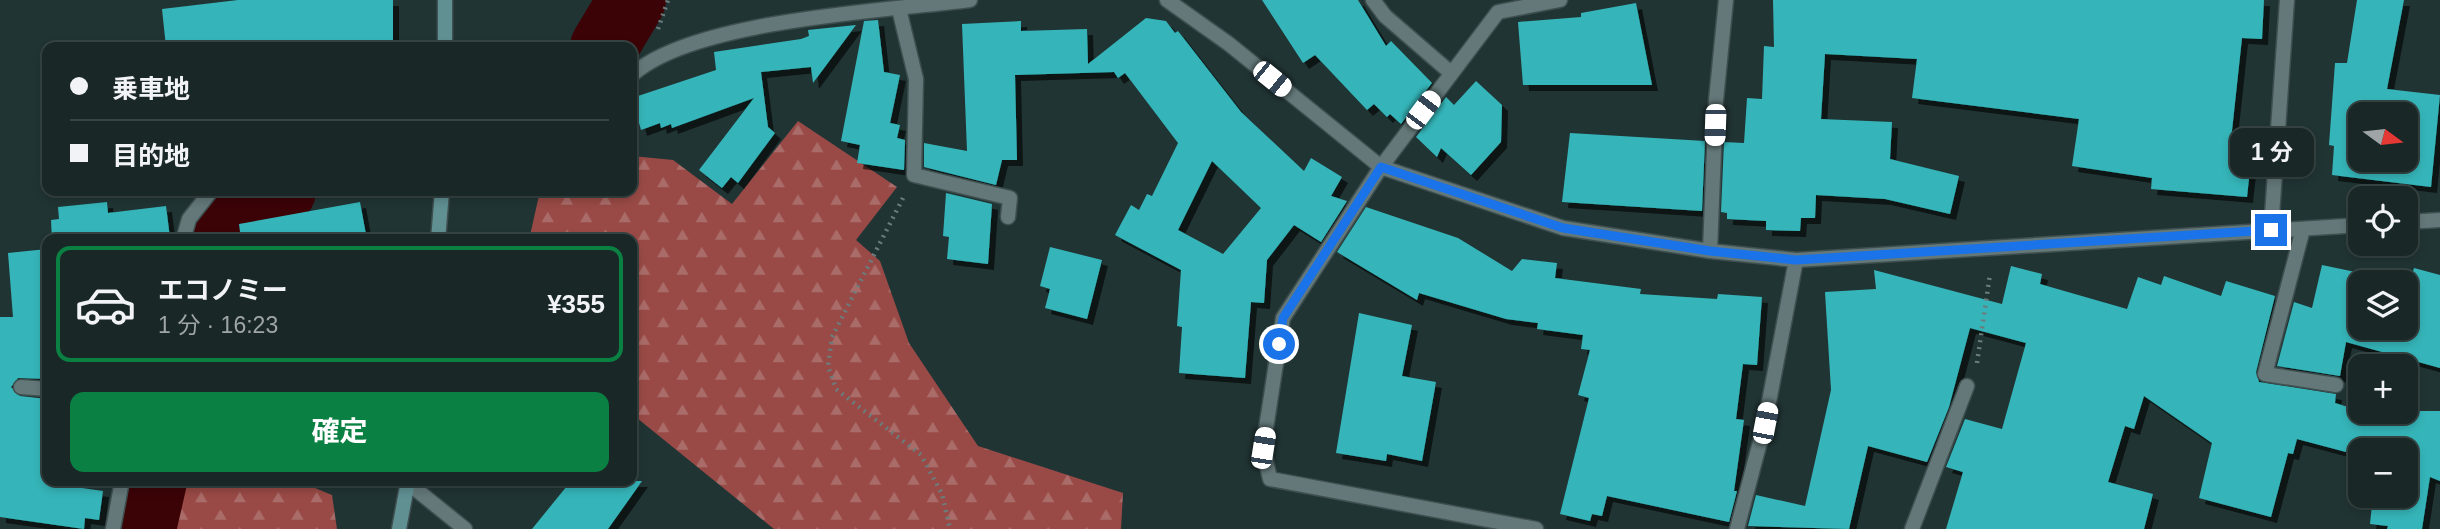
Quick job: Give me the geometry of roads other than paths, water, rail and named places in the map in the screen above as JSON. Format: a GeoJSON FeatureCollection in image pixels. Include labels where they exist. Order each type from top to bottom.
{"type":"FeatureCollection","features":[{"type":"Feature","properties":{"kind":"street"},"geometry":{"type":"LineString","coordinates":[[445,0],[446,42]]}},
{"type":"Feature","properties":{"kind":"street"},"geometry":{"type":"LineString","coordinates":[[637,70],[646,62],[737,30],[970,0]]}},
{"type":"Feature","properties":{"kind":"street"},"geometry":{"type":"LineString","coordinates":[[1167,0],[1229,44],[1381,167],[1563,228],[1710,251],[1796,260],[2348,226]]}},
{"type":"Feature","properties":{"kind":"street"},"geometry":{"type":"LineString","coordinates":[[1373,0],[1385,16],[1451,73]]}},
{"type":"Feature","properties":{"kind":"street"},"geometry":{"type":"LineString","coordinates":[[1536,529],[1270,479],[1263,448],[1283,318],[1381,167],[1498,12],[1560,0]]}},
{"type":"Feature","properties":{"kind":"street"},"geometry":{"type":"LineString","coordinates":[[1710,251],[1716,100],[1726,0]]}},
{"type":"Feature","properties":{"kind":"street"},"geometry":{"type":"LineString","coordinates":[[2271,230],[2287,0]]}},
{"type":"Feature","properties":{"kind":"street"},"geometry":{"type":"LineString","coordinates":[[899,9],[916,79],[914,175],[1010,198],[1008,217]]}},
{"type":"Feature","properties":{"kind":"street"},"geometry":{"type":"LineString","coordinates":[[185,234],[189,219],[207,196]]}},
{"type":"Feature","properties":{"kind":"street"},"geometry":{"type":"LineString","coordinates":[[438,234],[442,196]]}},
{"type":"Feature","properties":{"kind":"street"},"geometry":{"type":"LineString","coordinates":[[2418,221],[2440,220]]}},
{"type":"Feature","properties":{"kind":"street"},"geometry":{"type":"LineString","coordinates":[[2303,229],[2265,373],[2336,385]]}},
{"type":"Feature","properties":{"kind":"street"},"geometry":{"type":"LineString","coordinates":[[1737,529],[1765,423],[1796,260]]}},
{"type":"Feature","properties":{"kind":"street"},"geometry":{"type":"LineString","coordinates":[[1912,529],[1967,386]]}},
{"type":"Feature","properties":{"kind":"street"},"geometry":{"type":"LineString","coordinates":[[21,387],[42,389]]}},
{"type":"Feature","properties":{"kind":"street"},"geometry":{"type":"LineString","coordinates":[[113,529],[121,486]]}},
{"type":"Feature","properties":{"kind":"street"},"geometry":{"type":"LineString","coordinates":[[399,529],[407,486]]}},
{"type":"Feature","properties":{"kind":"street"},"geometry":{"type":"LineString","coordinates":[[413,486],[466,529]]}},
{"type":"Feature","properties":{"kind":"waterway"},"geometry":{"type":"LineString","coordinates":[[607,42],[632,0]]}},
{"type":"Feature","properties":{"kind":"waterway"},"geometry":{"type":"LineString","coordinates":[[225,234],[243,211],[272,196]]}},
{"type":"Feature","properties":{"kind":"waterway"},"geometry":{"type":"LineString","coordinates":[[142,529],[152,486]]}}]}
